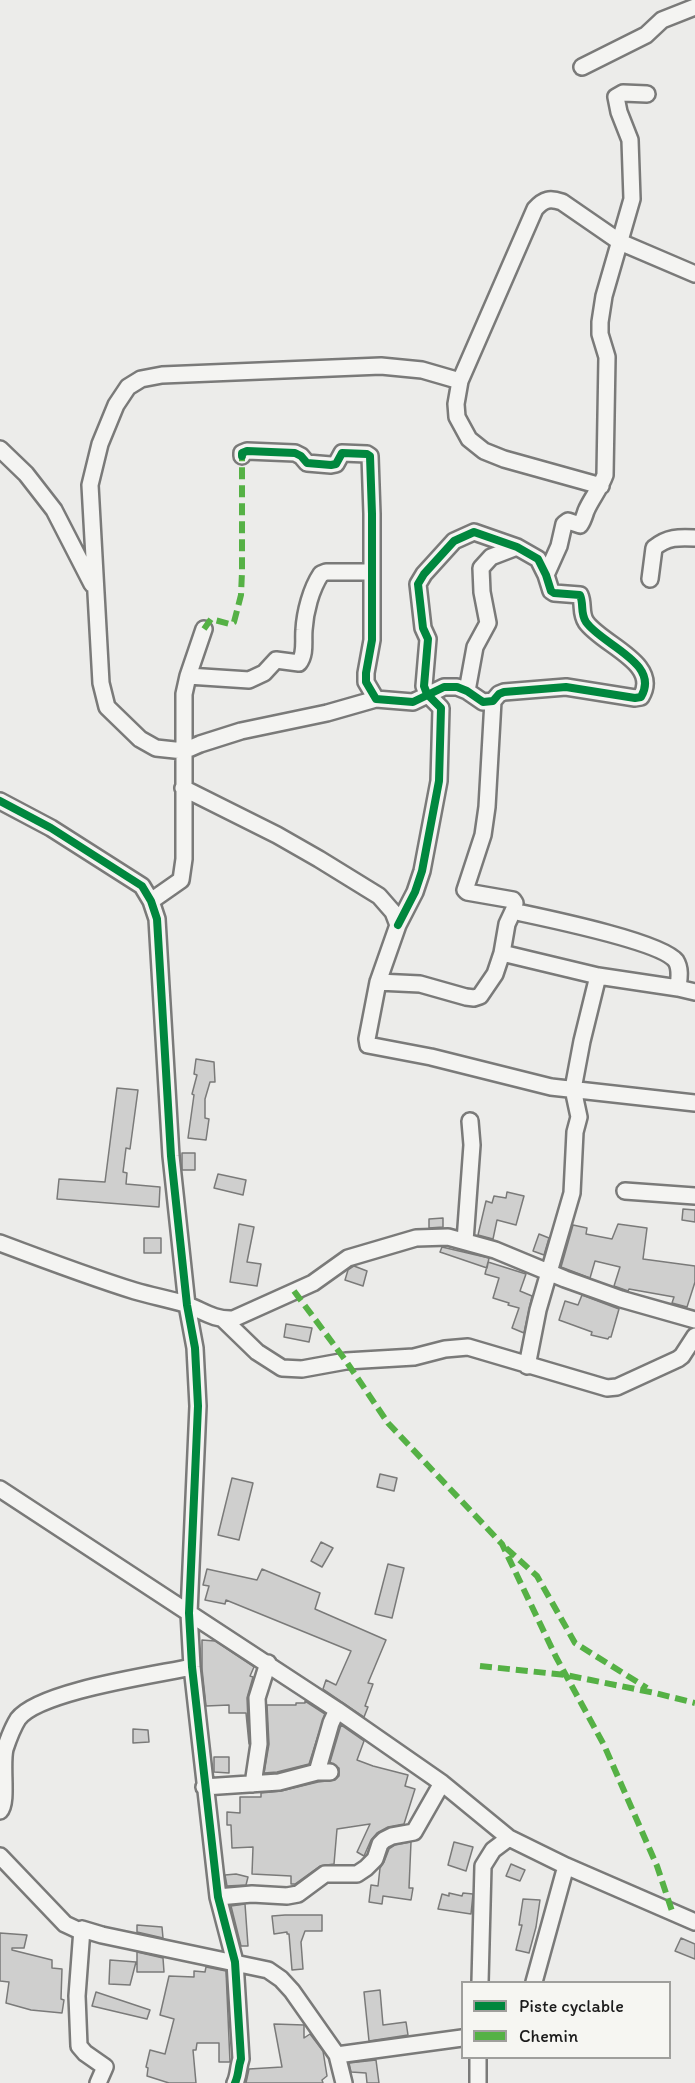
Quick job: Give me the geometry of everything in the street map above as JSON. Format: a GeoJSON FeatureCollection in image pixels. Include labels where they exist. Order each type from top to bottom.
{"type":"FeatureCollection","features":[{"type":"Feature","properties":{"kind":"street"},"geometry":{"type":"LineString","coordinates":[[582,67],[646,35],[662,20],[695,7]]}},
{"type":"Feature","properties":{"kind":"street"},"geometry":{"type":"LineString","coordinates":[[546,575],[559,546],[564,524],[568,521],[582,524],[586,511],[605,475],[608,357],[600,334],[600,322],[604,296],[632,199],[630,140],[616,97],[623,93],[647,94]]}},
{"type":"Feature","properties":{"kind":"street"},"geometry":{"type":"LineString","coordinates":[[601,486],[484,452],[469,439],[457,417],[456,404],[460,381],[535,208],[542,201],[552,199],[562,202],[620,242],[695,274]]}},
{"type":"Feature","properties":{"kind":"street"},"geometry":{"type":"LineString","coordinates":[[460,381],[439,373],[381,366],[162,375],[141,379],[128,387],[116,405],[100,444],[90,485],[101,683],[107,707],[140,740],[156,748],[184,751],[241,731],[327,713],[376,699],[413,702],[444,687],[457,687],[483,702],[493,701]]}},
{"type":"Feature","properties":{"kind":"street"},"geometry":{"type":"LineString","coordinates":[[0,449],[26,474],[54,510],[94,588]]}},
{"type":"Feature","properties":{"kind":"street"},"geometry":{"type":"LineString","coordinates":[[242,456],[242,453],[247,451],[295,453],[302,456],[307,463],[331,465],[336,464],[342,453],[370,456],[372,648],[366,682],[376,699]]}},
{"type":"Feature","properties":{"kind":"street"},"geometry":{"type":"LineString","coordinates":[[378,982],[420,984],[443,992],[474,998],[480,996],[495,974],[502,953],[507,924],[515,903],[513,900],[465,890],[483,835],[487,807],[493,701],[499,694],[550,688],[572,688],[635,698],[641,697],[644,692],[646,683],[644,673],[591,628],[582,612],[580,595],[554,593],[550,589],[538,559],[480,533],[468,533],[454,541],[418,584],[423,628],[428,639],[424,686],[427,694],[441,708],[439,781],[422,871],[415,892],[398,925],[378,982],[367,1039],[368,1045],[431,1057],[551,1087],[695,1103]]}},
{"type":"Feature","properties":{"kind":"street"},"geometry":{"type":"LineString","coordinates":[[650,579],[654,548],[661,542],[678,536],[695,538]]}},
{"type":"Feature","properties":{"kind":"street"},"geometry":{"type":"LineString","coordinates":[[467,691],[475,647],[488,623],[482,592],[481,568],[491,557],[517,548]]}},
{"type":"Feature","properties":{"kind":"street"},"geometry":{"type":"LineString","coordinates":[[188,676],[249,680],[264,673],[276,660],[299,663],[304,646],[304,629],[310,598],[321,574],[326,572],[372,572]]}},
{"type":"Feature","properties":{"kind":"street"},"geometry":{"type":"LineString","coordinates":[[151,901],[181,879],[184,859],[184,694],[204,629]]}},
{"type":"Feature","properties":{"kind":"street"},"geometry":{"type":"LineString","coordinates":[[183,788],[277,835],[379,896],[393,912],[398,925]]}},
{"type":"Feature","properties":{"kind":"street"},"geometry":{"type":"LineString","coordinates":[[0,801],[51,828],[142,885],[157,919],[171,1156],[187,1305],[195,1348],[198,1406],[189,1613],[192,1667],[204,1787],[219,1897],[235,1962],[241,2059],[235,2083]]}},
{"type":"Feature","properties":{"kind":"street"},"geometry":{"type":"LineString","coordinates":[[514,909],[517,912],[604,932],[675,959],[680,972],[678,988]]}},
{"type":"Feature","properties":{"kind":"street"},"geometry":{"type":"LineString","coordinates":[[502,953],[598,976],[695,992]]}},
{"type":"Feature","properties":{"kind":"street"},"geometry":{"type":"LineString","coordinates":[[527,1366],[538,1310],[572,1193],[575,1132],[579,1117],[573,1089],[598,976]]}},
{"type":"Feature","properties":{"kind":"street"},"geometry":{"type":"LineString","coordinates":[[465,1241],[472,1145],[470,1121]]}},
{"type":"Feature","properties":{"kind":"street"},"geometry":{"type":"LineString","coordinates":[[625,1191],[695,1196]]}},
{"type":"Feature","properties":{"kind":"street"},"geometry":{"type":"LineString","coordinates":[[0,1243],[127,1288],[187,1305],[213,1318],[233,1319],[313,1283],[348,1258],[416,1238],[448,1237],[495,1250],[549,1273],[621,1299],[695,1320]]}},
{"type":"Feature","properties":{"kind":"street"},"geometry":{"type":"LineString","coordinates":[[223,1319],[257,1352],[282,1368],[302,1369],[346,1361],[414,1357],[445,1349],[468,1347],[607,1388],[617,1387],[678,1359],[695,1336]]}},
{"type":"Feature","properties":{"kind":"street"},"geometry":{"type":"LineString","coordinates":[[0,1489],[337,1710],[442,1783],[509,1838],[566,1866],[695,1922]]}},
{"type":"Feature","properties":{"kind":"street"},"geometry":{"type":"LineString","coordinates":[[253,1784],[259,1744],[256,1698],[268,1664]]}},
{"type":"Feature","properties":{"kind":"street"},"geometry":{"type":"LineString","coordinates":[[0,1811],[3,1808],[5,1796],[3,1770],[6,1748],[18,1719],[35,1706],[72,1692],[192,1667]]}},
{"type":"Feature","properties":{"kind":"street"},"geometry":{"type":"LineString","coordinates":[[204,1787],[279,1782],[323,1772],[331,1722],[337,1710]]}},
{"type":"Feature","properties":{"kind":"street"},"geometry":{"type":"LineString","coordinates":[[219,1897],[298,1894],[325,1875],[357,1874],[375,1859],[380,1844],[384,1840],[392,1836],[414,1832],[442,1783]]}},
{"type":"Feature","properties":{"kind":"street"},"geometry":{"type":"LineString","coordinates":[[480,1981],[483,1866],[493,1850],[509,1838]]}},
{"type":"Feature","properties":{"kind":"street"},"geometry":{"type":"LineString","coordinates":[[0,1856],[65,1924],[102,1935],[268,1970],[282,1979],[337,2055],[344,2083]]}},
{"type":"Feature","properties":{"kind":"street"},"geometry":{"type":"LineString","coordinates":[[535,1981],[566,1866]]}},
{"type":"Feature","properties":{"kind":"street"},"geometry":{"type":"LineString","coordinates":[[82,1929],[77,1996],[79,2046],[105,2067],[98,2083]]}},
{"type":"Feature","properties":{"kind":"street"},"geometry":{"type":"LineString","coordinates":[[337,2055],[461,2038]]}},
{"type":"Feature","properties":{"kind":"street"},"geometry":{"type":"LineString","coordinates":[[478,2059],[478,2083]]}},
{"type":"Feature","properties":{"kind":"building"},"geometry":{"type":"Polygon","coordinates":[[[196,1059],[214,1062],[215,1082],[210,1082],[205,1099],[205,1118],[209,1119],[206,1140],[188,1138],[194,1095],[192,1094],[197,1075],[194,1074],[196,1059]]]}},
{"type":"Feature","properties":{"kind":"building"},"geometry":{"type":"Polygon","coordinates":[[[117,1088],[138,1090],[130,1149],[126,1148],[123,1172],[127,1173],[126,1184],[160,1187],[159,1207],[57,1199],[59,1179],[105,1182],[117,1088]]]}},
{"type":"Feature","properties":{"kind":"building"},"geometry":{"type":"Polygon","coordinates":[[[182,1153],[195,1153],[195,1170],[182,1170],[182,1153]]]}},
{"type":"Feature","properties":{"kind":"building"},"geometry":{"type":"Polygon","coordinates":[[[218,1174],[246,1180],[243,1195],[214,1188],[218,1174]]]}},
{"type":"Feature","properties":{"kind":"building"},"geometry":{"type":"Polygon","coordinates":[[[507,1192],[524,1196],[516,1225],[497,1220],[493,1239],[478,1235],[486,1201],[492,1203],[494,1196],[506,1198],[507,1192]]]}},
{"type":"Feature","properties":{"kind":"building"},"geometry":{"type":"Polygon","coordinates":[[[683,1209],[695,1210],[695,1222],[682,1220],[683,1209]]]}},
{"type":"Feature","properties":{"kind":"building"},"geometry":{"type":"Polygon","coordinates":[[[443,1218],[443,1227],[429,1228],[429,1219],[443,1218]]]}},
{"type":"Feature","properties":{"kind":"building"},"geometry":{"type":"Polygon","coordinates":[[[239,1224],[254,1227],[247,1262],[261,1264],[257,1286],[230,1282],[239,1224]]]}},
{"type":"Feature","properties":{"kind":"building"},"geometry":{"type":"Polygon","coordinates":[[[618,1224],[647,1228],[643,1259],[695,1266],[695,1282],[687,1307],[672,1303],[674,1297],[629,1289],[628,1291],[614,1286],[620,1267],[595,1261],[590,1278],[561,1267],[573,1225],[587,1228],[586,1234],[612,1239],[618,1224]]]}},
{"type":"Feature","properties":{"kind":"building"},"geometry":{"type":"Polygon","coordinates":[[[539,1234],[549,1238],[544,1255],[533,1251],[539,1234]]]}},
{"type":"Feature","properties":{"kind":"building"},"geometry":{"type":"Polygon","coordinates":[[[144,1238],[161,1238],[161,1253],[144,1253],[144,1238]]]}},
{"type":"Feature","properties":{"kind":"building"},"geometry":{"type":"Polygon","coordinates":[[[442,1247],[489,1258],[487,1268],[440,1252],[442,1247]]]}},
{"type":"Feature","properties":{"kind":"building"},"geometry":{"type":"Polygon","coordinates":[[[488,1262],[526,1274],[520,1291],[532,1296],[524,1333],[512,1328],[519,1308],[493,1298],[499,1278],[485,1274],[488,1262]]]}},
{"type":"Feature","properties":{"kind":"building"},"geometry":{"type":"Polygon","coordinates":[[[354,1266],[367,1271],[363,1286],[345,1280],[348,1270],[354,1266]]]}},
{"type":"Feature","properties":{"kind":"building"},"geometry":{"type":"Polygon","coordinates":[[[582,1295],[619,1309],[611,1337],[608,1339],[591,1335],[592,1332],[559,1320],[565,1301],[578,1305],[582,1295]]]}},
{"type":"Feature","properties":{"kind":"building"},"geometry":{"type":"Polygon","coordinates":[[[286,1324],[312,1328],[309,1342],[284,1337],[286,1324]]]}},
{"type":"Feature","properties":{"kind":"building"},"geometry":{"type":"Polygon","coordinates":[[[380,1474],[397,1478],[394,1491],[377,1487],[380,1474]]]}},
{"type":"Feature","properties":{"kind":"building"},"geometry":{"type":"Polygon","coordinates":[[[232,1478],[253,1483],[239,1540],[218,1535],[232,1478]]]}},
{"type":"Feature","properties":{"kind":"building"},"geometry":{"type":"Polygon","coordinates":[[[321,1542],[333,1548],[322,1567],[311,1561],[321,1542]]]}},
{"type":"Feature","properties":{"kind":"building"},"geometry":{"type":"Polygon","coordinates":[[[388,1564],[404,1568],[392,1618],[375,1614],[388,1564]]]}},
{"type":"Feature","properties":{"kind":"building"},"geometry":{"type":"Polygon","coordinates":[[[207,1569],[257,1580],[262,1569],[320,1593],[315,1609],[386,1640],[368,1683],[373,1684],[365,1706],[368,1707],[364,1717],[323,1689],[326,1680],[336,1685],[351,1651],[226,1600],[225,1604],[205,1600],[209,1586],[203,1585],[207,1569]]]}},
{"type":"Feature","properties":{"kind":"building"},"geometry":{"type":"Polygon","coordinates":[[[202,1640],[215,1641],[254,1667],[250,1676],[253,1677],[247,1698],[249,1744],[246,1713],[229,1713],[229,1705],[206,1706],[202,1640]]]}},
{"type":"Feature","properties":{"kind":"building"},"geometry":{"type":"Polygon","coordinates":[[[305,1701],[325,1714],[309,1764],[264,1773],[269,1744],[267,1705],[296,1705],[296,1703],[305,1703],[305,1701]]]}},
{"type":"Feature","properties":{"kind":"building"},"geometry":{"type":"Polygon","coordinates":[[[341,1725],[364,1741],[357,1760],[408,1775],[405,1786],[415,1789],[404,1824],[388,1827],[377,1833],[364,1856],[357,1852],[370,1824],[337,1829],[334,1864],[320,1866],[295,1884],[291,1884],[291,1876],[252,1874],[253,1847],[232,1848],[231,1825],[227,1825],[227,1812],[240,1813],[240,1797],[261,1797],[261,1793],[335,1780],[339,1776],[339,1768],[330,1762],[341,1725]]]}},
{"type":"Feature","properties":{"kind":"building"},"geometry":{"type":"Polygon","coordinates":[[[133,1729],[148,1730],[149,1742],[133,1743],[133,1729]]]}},
{"type":"Feature","properties":{"kind":"building"},"geometry":{"type":"Polygon","coordinates":[[[214,1757],[229,1757],[229,1773],[214,1772],[214,1757]]]}},
{"type":"Feature","properties":{"kind":"building"},"geometry":{"type":"Polygon","coordinates":[[[411,1842],[409,1888],[413,1888],[411,1900],[383,1896],[382,1904],[369,1902],[371,1885],[378,1886],[380,1868],[389,1849],[395,1845],[411,1842]]]}},
{"type":"Feature","properties":{"kind":"building"},"geometry":{"type":"Polygon","coordinates":[[[454,1842],[473,1847],[466,1871],[448,1865],[454,1842]]]}},
{"type":"Feature","properties":{"kind":"building"},"geometry":{"type":"Polygon","coordinates":[[[511,1864],[525,1870],[520,1881],[506,1876],[511,1864]]]}},
{"type":"Feature","properties":{"kind":"building"},"geometry":{"type":"Polygon","coordinates":[[[236,1874],[248,1877],[246,1885],[227,1886],[225,1875],[236,1874]]]}},
{"type":"Feature","properties":{"kind":"building"},"geometry":{"type":"Polygon","coordinates":[[[449,1893],[462,1896],[463,1893],[473,1894],[471,1914],[438,1909],[442,1894],[449,1896],[449,1893]]]}},
{"type":"Feature","properties":{"kind":"building"},"geometry":{"type":"Polygon","coordinates":[[[523,1899],[540,1900],[529,1953],[516,1950],[522,1925],[519,1925],[523,1899]]]}},
{"type":"Feature","properties":{"kind":"building"},"geometry":{"type":"Polygon","coordinates":[[[245,1904],[248,1946],[241,1946],[231,1906],[245,1904]]]}},
{"type":"Feature","properties":{"kind":"building"},"geometry":{"type":"Polygon","coordinates":[[[322,1915],[322,1931],[305,1931],[301,1942],[303,1969],[292,1970],[289,1934],[287,1932],[274,1934],[272,1916],[322,1915]]]}},
{"type":"Feature","properties":{"kind":"building"},"geometry":{"type":"Polygon","coordinates":[[[137,1925],[162,1927],[163,1938],[137,1932],[137,1925]]]}},
{"type":"Feature","properties":{"kind":"building"},"geometry":{"type":"Polygon","coordinates":[[[0,1933],[27,1935],[24,1948],[12,1948],[12,1950],[52,1960],[52,1968],[62,1969],[61,1999],[64,2000],[62,2013],[31,2010],[6,2003],[9,1982],[0,1981],[0,1933]]]}},
{"type":"Feature","properties":{"kind":"building"},"geometry":{"type":"Polygon","coordinates":[[[681,1938],[695,1944],[695,1959],[675,1951],[681,1938]]]}},
{"type":"Feature","properties":{"kind":"building"},"geometry":{"type":"Polygon","coordinates":[[[137,1952],[163,1958],[164,1972],[137,1972],[137,1952]]]}},
{"type":"Feature","properties":{"kind":"building"},"geometry":{"type":"Polygon","coordinates":[[[110,1960],[136,1962],[130,1985],[109,1984],[110,1960]]]}},
{"type":"Feature","properties":{"kind":"building"},"geometry":{"type":"Polygon","coordinates":[[[206,1967],[226,1971],[230,2062],[219,2062],[219,2043],[197,2043],[196,2050],[193,2050],[196,2083],[169,2083],[147,2076],[148,2068],[146,2067],[150,2050],[165,2054],[174,2019],[160,2015],[169,1976],[194,1977],[194,1971],[205,1972],[206,1967]]]}},
{"type":"Feature","properties":{"kind":"building"},"geometry":{"type":"Polygon","coordinates":[[[380,1990],[383,2025],[406,2022],[408,2035],[369,2041],[364,1992],[380,1990]]]}},
{"type":"Feature","properties":{"kind":"building"},"geometry":{"type":"Polygon","coordinates":[[[96,1992],[150,2010],[147,2019],[92,2006],[96,1992]]]}},
{"type":"Feature","properties":{"kind":"building"},"geometry":{"type":"Polygon","coordinates":[[[274,2024],[304,2025],[304,2038],[310,2034],[323,2051],[327,2076],[322,2080],[323,2083],[246,2083],[249,2069],[282,2067],[274,2024]]]}},
{"type":"Feature","properties":{"kind":"building"},"geometry":{"type":"Polygon","coordinates":[[[376,2060],[379,2083],[367,2083],[366,2073],[351,2072],[349,2063],[376,2060]]]}},
{"type":"Feature","properties":{"kind":"marked path"},"geometry":{"type":"LineString","coordinates":[[204,629],[211,619],[230,624],[234,622],[241,595],[242,456]]}},
{"type":"Feature","properties":{"kind":"marked path"},"geometry":{"type":"LineString","coordinates":[[294,1291],[388,1423],[502,1544],[556,1657],[604,1745],[657,1866],[673,1914]]}},
{"type":"Feature","properties":{"kind":"marked path"},"geometry":{"type":"LineString","coordinates":[[506,1548],[537,1576],[575,1643],[647,1688]]}},
{"type":"Feature","properties":{"kind":"marked path"},"geometry":{"type":"LineString","coordinates":[[480,1666],[566,1675],[695,1703]]}},
{"type":"Feature","properties":{"kind":"cycle path"},"geometry":{"type":"LineString","coordinates":[[242,456],[242,453],[247,451],[295,453],[307,463],[331,465],[336,464],[342,453],[370,456],[372,640],[366,682],[376,699],[413,702],[444,687],[457,687],[483,702],[493,701],[504,692],[566,687],[635,698],[641,697],[645,685],[643,674],[637,664],[586,622],[580,595],[551,591],[538,559],[517,547],[474,532],[454,541],[424,574],[418,584],[423,628],[428,639],[424,686],[427,694],[441,708],[439,781],[422,871],[415,892],[398,925]]}},
{"type":"Feature","properties":{"kind":"cycle path"},"geometry":{"type":"LineString","coordinates":[[0,801],[51,828],[142,886],[151,901],[157,919],[171,1156],[187,1305],[195,1348],[198,1406],[189,1613],[192,1667],[218,1897],[235,1962],[241,2059],[235,2083]]}}]}
